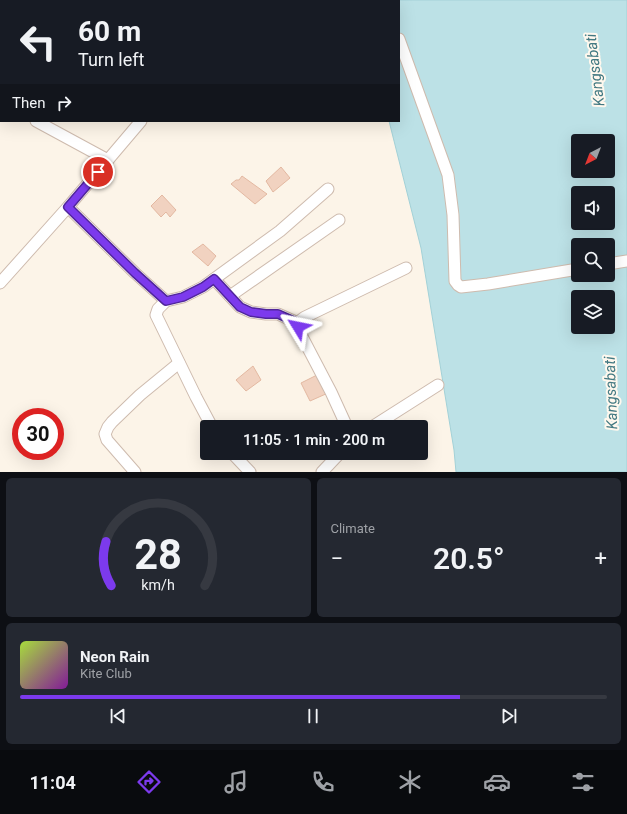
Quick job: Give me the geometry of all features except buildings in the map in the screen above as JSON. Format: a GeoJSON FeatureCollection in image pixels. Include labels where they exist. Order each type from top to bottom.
{"type":"FeatureCollection","features":[{"type":"Feature","properties":{"kind":"street"},"geometry":{"type":"LineString","coordinates":[[400,42],[448,175],[453,215],[455,281],[461,287],[571,270]]}},
{"type":"Feature","properties":{"kind":"street"},"geometry":{"type":"LineString","coordinates":[[38,122],[108,160]]}},
{"type":"Feature","properties":{"kind":"street"},"geometry":{"type":"LineString","coordinates":[[1,282],[68,207],[140,122]]}},
{"type":"Feature","properties":{"kind":"street"},"geometry":{"type":"LineString","coordinates":[[208,420],[156,315],[158,309],[166,301],[183,297],[203,287],[280,231],[328,189]]}},
{"type":"Feature","properties":{"kind":"street"},"geometry":{"type":"LineString","coordinates":[[68,207],[166,301]]}},
{"type":"Feature","properties":{"kind":"street"},"geometry":{"type":"LineString","coordinates":[[230,296],[339,220]]}},
{"type":"Feature","properties":{"kind":"street"},"geometry":{"type":"LineString","coordinates":[[615,263],[627,261]]}},
{"type":"Feature","properties":{"kind":"street"},"geometry":{"type":"LineString","coordinates":[[298,323],[305,317],[406,268]]}},
{"type":"Feature","properties":{"kind":"street"},"geometry":{"type":"LineString","coordinates":[[214,279],[240,307],[251,312],[278,314],[298,323]]}},
{"type":"Feature","properties":{"kind":"street"},"geometry":{"type":"LineString","coordinates":[[298,323],[298,327],[344,420]]}},
{"type":"Feature","properties":{"kind":"street"},"geometry":{"type":"LineString","coordinates":[[135,472],[107,440],[106,434],[108,427],[140,395],[179,363]]}},
{"type":"Feature","properties":{"kind":"street"},"geometry":{"type":"LineString","coordinates":[[383,420],[438,385]]}},
{"type":"Feature","properties":{"kind":"street"},"geometry":{"type":"LineString","coordinates":[[239,460],[250,472]]}},
{"type":"Feature","properties":{"kind":"street"},"geometry":{"type":"LineString","coordinates":[[322,472],[333,460]]}},
{"type":"Feature","properties":{"kind":"water","name":"Kangsabati"},"geometry":{"type":"Polygon","coordinates":[[[400,0],[627,0],[627,472],[456,472],[454,450],[421,248],[389,122],[400,122],[400,0]]]}},
{"type":"Feature","properties":{"kind":"route"},"geometry":{"type":"LineString","coordinates":[[98,172],[68,207],[135,273],[166,301],[183,297],[203,287],[214,279],[240,307],[251,312],[278,314],[298,323],[298,327]]}}]}
